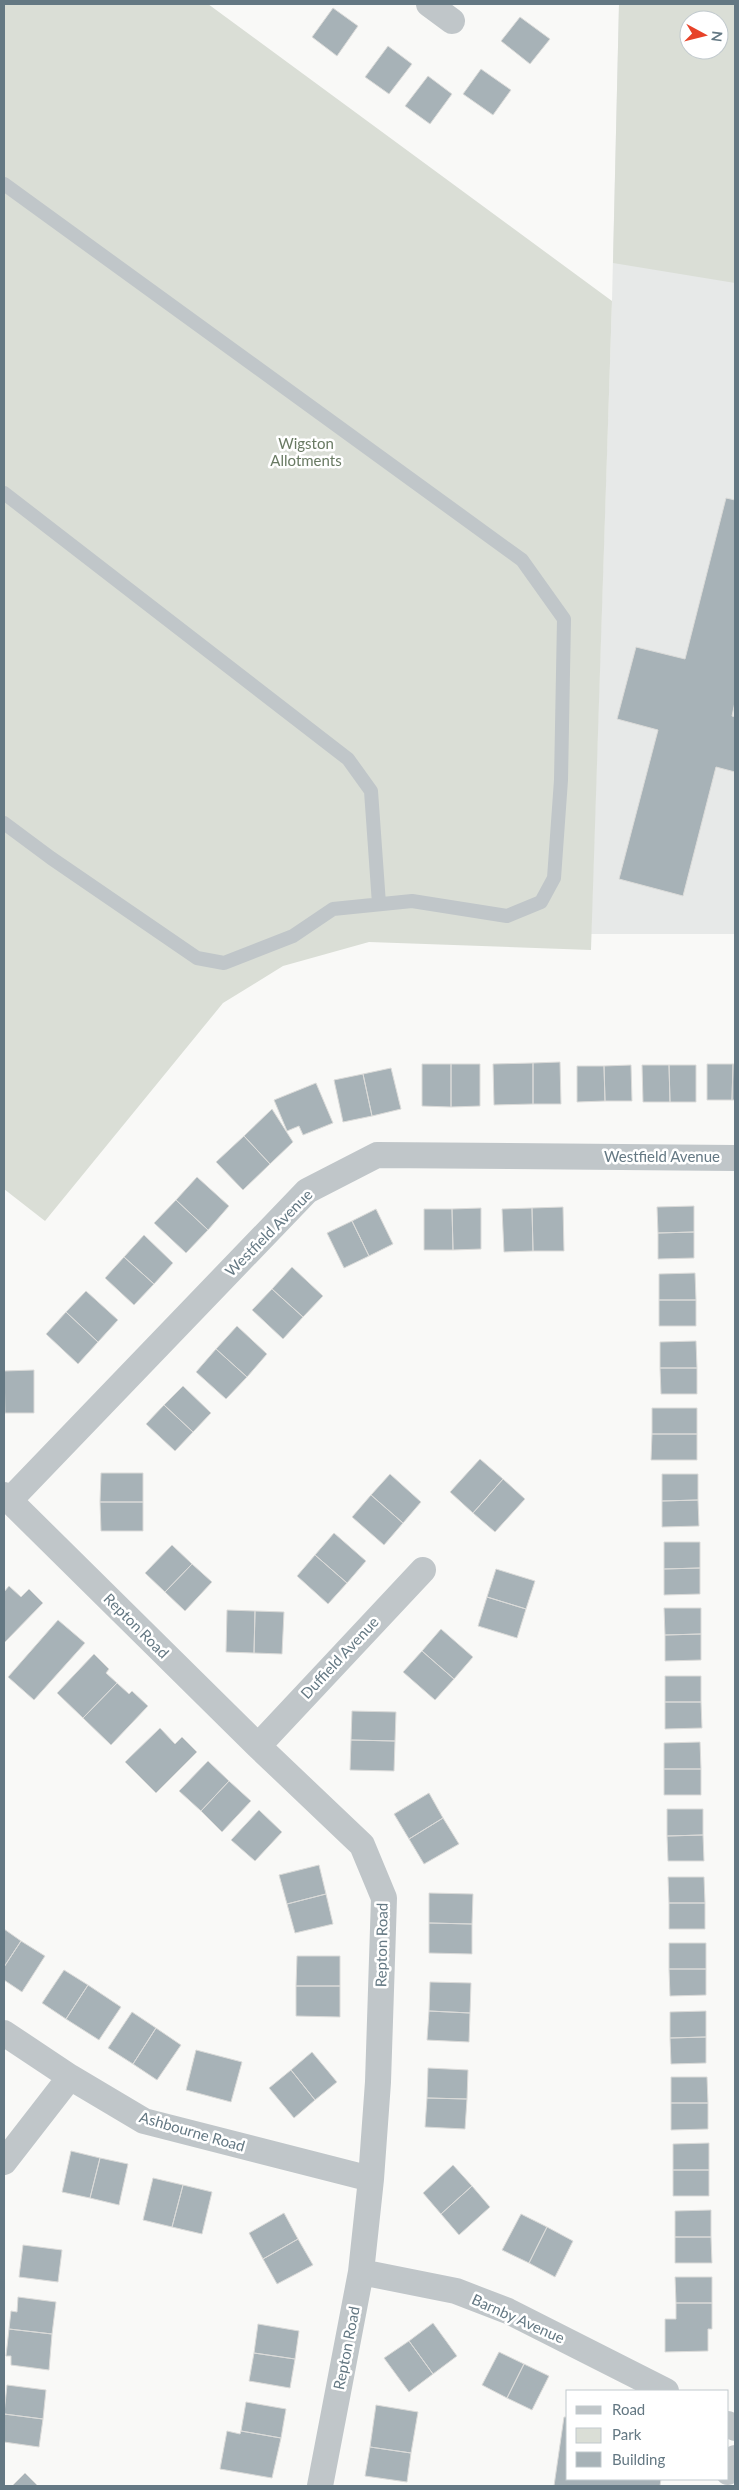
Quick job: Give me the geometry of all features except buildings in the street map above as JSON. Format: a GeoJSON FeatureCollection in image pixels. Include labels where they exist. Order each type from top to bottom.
{"type":"FeatureCollection","features":[{"type":"Feature","properties":{"kind":"street"},"geometry":{"type":"LineString","coordinates":[[429,4],[452,21]]}},
{"type":"Feature","properties":{"kind":"street","name":"Westfield Avenue"},"geometry":{"type":"LineString","coordinates":[[6,1498],[307,1191],[377,1155],[735,1158]]}},
{"type":"Feature","properties":{"kind":"street","name":"Repton Road"},"geometry":{"type":"LineString","coordinates":[[6,1498],[258,1746],[362,1845],[384,1898],[378,2082],[362,2272],[320,2486]]}},
{"type":"Feature","properties":{"kind":"street","name":"Duffield Avenue"},"geometry":{"type":"LineString","coordinates":[[258,1746],[422,1570]]}},
{"type":"Feature","properties":{"kind":"street","name":"Ashbourne Road"},"geometry":{"type":"LineString","coordinates":[[4,2033],[70,2077],[144,2121],[371,2179]]}},
{"type":"Feature","properties":{"kind":"street"},"geometry":{"type":"LineString","coordinates":[[4,2162],[70,2077]]}},
{"type":"Feature","properties":{"kind":"street","name":"Barnby Avenue"},"geometry":{"type":"LineString","coordinates":[[362,2272],[456,2291],[508,2311],[664,2390]]}},
{"type":"Feature","properties":{"kind":"street"},"geometry":{"type":"LineString","coordinates":[[729,2470],[735,2458]]}},
{"type":"Feature","properties":{"kind":"lane"},"geometry":{"type":"LineString","coordinates":[[4,184],[522,560],[564,619],[561,771],[554,878],[541,902],[507,916],[412,901],[333,908],[293,936],[224,963],[197,958],[51,858],[4,823]]}},
{"type":"Feature","properties":{"kind":"lane"},"geometry":{"type":"LineString","coordinates":[[4,493],[348,759],[370,791],[379,904]]}},
{"type":"Feature","properties":{"kind":"shaded area"},"geometry":{"type":"Polygon","coordinates":[[[619,4],[735,4],[735,934],[591,934],[612,301],[619,4]]]}},
{"type":"Feature","properties":{"kind":"green space","name":"Wigston Allotments"},"geometry":{"type":"Polygon","coordinates":[[[4,4],[208,4],[612,301],[591,950],[369,942],[283,966],[223,1003],[45,1221],[4,1189],[4,4]]]}},
{"type":"Feature","properties":{"kind":"green space"},"geometry":{"type":"Polygon","coordinates":[[[619,4],[735,4],[735,283],[613,263],[619,4]]]}}]}
